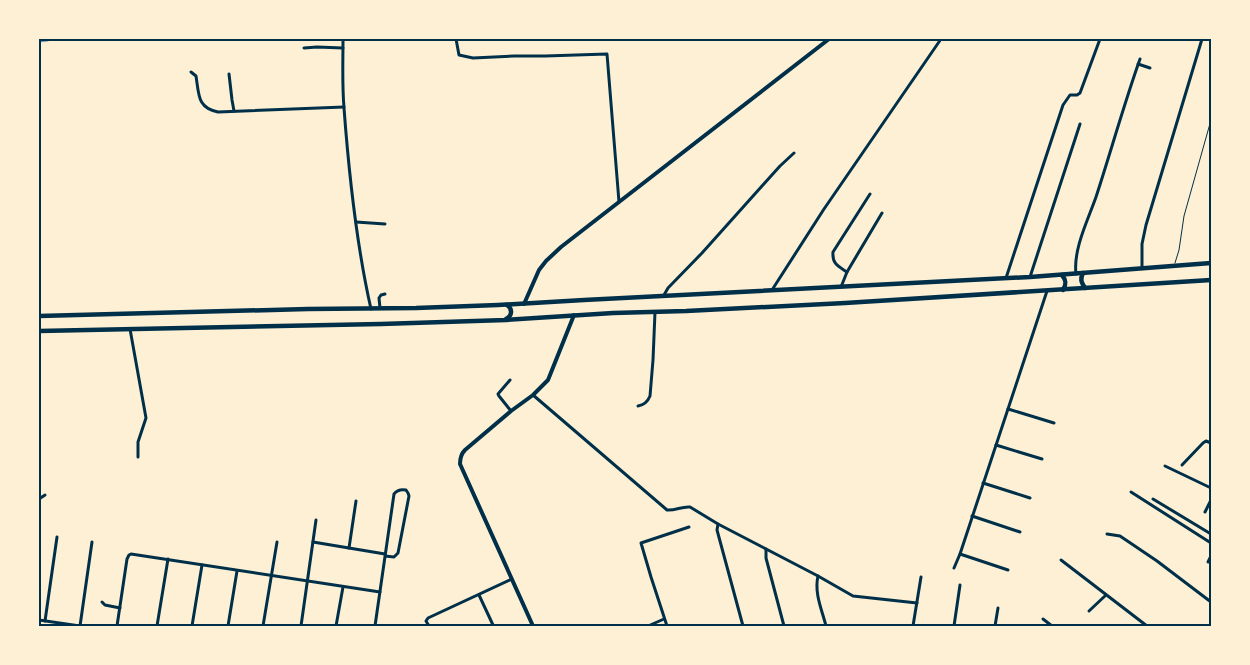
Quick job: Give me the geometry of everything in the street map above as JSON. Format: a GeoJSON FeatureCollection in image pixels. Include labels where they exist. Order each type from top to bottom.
{"type":"FeatureCollection","features":[{"type":"Feature","properties":{"kind":"main road"},"geometry":{"type":"LineString","coordinates":[[39,316],[507,305],[1030,277],[1211,263]]}},
{"type":"Feature","properties":{"kind":"main road"},"geometry":{"type":"LineString","coordinates":[[1083,273],[1081,281],[1085,288]]}},
{"type":"Feature","properties":{"kind":"main road"},"geometry":{"type":"LineString","coordinates":[[1062,275],[1066,281],[1066,286],[1063,290]]}},
{"type":"Feature","properties":{"kind":"main road"},"geometry":{"type":"LineString","coordinates":[[39,331],[506,320],[574,315],[758,308],[1211,280]]}},
{"type":"Feature","properties":{"kind":"main road"},"geometry":{"type":"LineString","coordinates":[[506,320],[512,313],[507,305]]}},
{"type":"Feature","properties":{"kind":"street"},"geometry":{"type":"LineString","coordinates":[[343,39],[344,107],[356,222],[371,309]]}},
{"type":"Feature","properties":{"kind":"street"},"geometry":{"type":"LineString","coordinates":[[456,39],[458,54],[473,58],[607,54],[619,202]]}},
{"type":"Feature","properties":{"kind":"street"},"geometry":{"type":"LineString","coordinates":[[524,304],[539,270],[561,247],[829,39]]}},
{"type":"Feature","properties":{"kind":"street"},"geometry":{"type":"LineString","coordinates":[[771,290],[824,209],[941,39]]}},
{"type":"Feature","properties":{"kind":"street"},"geometry":{"type":"LineString","coordinates":[[1006,278],[1063,105],[1070,95],[1080,93],[1100,39]]}},
{"type":"Feature","properties":{"kind":"street"},"geometry":{"type":"LineString","coordinates":[[1142,268],[1142,244],[1146,225],[1202,39]]}},
{"type":"Feature","properties":{"kind":"street"},"geometry":{"type":"LineString","coordinates":[[304,48],[317,46],[343,48]]}},
{"type":"Feature","properties":{"kind":"street"},"geometry":{"type":"LineString","coordinates":[[1076,274],[1074,265],[1078,247],[1140,59]]}},
{"type":"Feature","properties":{"kind":"street"},"geometry":{"type":"LineString","coordinates":[[1138,64],[1150,68]]}},
{"type":"Feature","properties":{"kind":"street"},"geometry":{"type":"LineString","coordinates":[[190,72],[196,76],[202,104],[212,111],[344,107]]}},
{"type":"Feature","properties":{"kind":"street"},"geometry":{"type":"LineString","coordinates":[[229,74],[234,111]]}},
{"type":"Feature","properties":{"kind":"street"},"geometry":{"type":"LineString","coordinates":[[1030,277],[1080,124]]}},
{"type":"Feature","properties":{"kind":"street"},"geometry":{"type":"LineString","coordinates":[[664,296],[668,288],[794,153]]}},
{"type":"Feature","properties":{"kind":"street"},"geometry":{"type":"LineString","coordinates":[[846,272],[835,264],[833,252],[870,194]]}},
{"type":"Feature","properties":{"kind":"street"},"geometry":{"type":"LineString","coordinates":[[841,287],[846,272],[882,214]]}},
{"type":"Feature","properties":{"kind":"street"},"geometry":{"type":"LineString","coordinates":[[356,222],[385,224]]}},
{"type":"Feature","properties":{"kind":"street"},"geometry":{"type":"LineString","coordinates":[[954,568],[1046,291]]}},
{"type":"Feature","properties":{"kind":"street"},"geometry":{"type":"LineString","coordinates":[[380,309],[379,298],[381,295],[386,294]]}},
{"type":"Feature","properties":{"kind":"street"},"geometry":{"type":"LineString","coordinates":[[638,406],[642,406],[649,400],[650,396],[655,312]]}},
{"type":"Feature","properties":{"kind":"street"},"geometry":{"type":"LineString","coordinates":[[533,626],[460,464],[460,460],[465,450],[533,395],[548,380],[574,315]]}},
{"type":"Feature","properties":{"kind":"street"},"geometry":{"type":"LineString","coordinates":[[130,329],[146,418],[138,442],[138,457]]}},
{"type":"Feature","properties":{"kind":"street"},"geometry":{"type":"LineString","coordinates":[[510,380],[498,396],[511,411]]}},
{"type":"Feature","properties":{"kind":"street"},"geometry":{"type":"LineString","coordinates":[[533,395],[667,510],[692,508],[718,524],[853,596],[917,603]]}},
{"type":"Feature","properties":{"kind":"street"},"geometry":{"type":"LineString","coordinates":[[1008,409],[1054,423]]}},
{"type":"Feature","properties":{"kind":"street"},"geometry":{"type":"LineString","coordinates":[[1182,465],[1203,443],[1206,441],[1211,443]]}},
{"type":"Feature","properties":{"kind":"street"},"geometry":{"type":"LineString","coordinates":[[996,445],[1042,459]]}},
{"type":"Feature","properties":{"kind":"street"},"geometry":{"type":"LineString","coordinates":[[1165,466],[1211,488]]}},
{"type":"Feature","properties":{"kind":"street"},"geometry":{"type":"LineString","coordinates":[[984,482],[1030,498]]}},
{"type":"Feature","properties":{"kind":"street"},"geometry":{"type":"LineString","coordinates":[[313,542],[349,548],[385,555],[394,557],[398,553],[409,496],[408,492],[406,490],[398,490],[394,494],[385,555],[375,626]]}},
{"type":"Feature","properties":{"kind":"street"},"geometry":{"type":"LineString","coordinates":[[1131,492],[1211,543]]}},
{"type":"Feature","properties":{"kind":"street"},"geometry":{"type":"LineString","coordinates":[[39,498],[45,495]]}},
{"type":"Feature","properties":{"kind":"street"},"geometry":{"type":"LineString","coordinates":[[1152,499],[1211,534]]}},
{"type":"Feature","properties":{"kind":"street"},"geometry":{"type":"LineString","coordinates":[[1205,512],[1211,500]]}},
{"type":"Feature","properties":{"kind":"street"},"geometry":{"type":"LineString","coordinates":[[349,548],[356,501]]}},
{"type":"Feature","properties":{"kind":"street"},"geometry":{"type":"LineString","coordinates":[[972,516],[1020,532]]}},
{"type":"Feature","properties":{"kind":"street"},"geometry":{"type":"LineString","coordinates":[[300,626],[316,520]]}},
{"type":"Feature","properties":{"kind":"street"},"geometry":{"type":"LineString","coordinates":[[718,524],[742,626]]}},
{"type":"Feature","properties":{"kind":"street"},"geometry":{"type":"LineString","coordinates":[[667,626],[641,543],[689,526]]}},
{"type":"Feature","properties":{"kind":"street"},"geometry":{"type":"LineString","coordinates":[[1107,534],[1120,536],[1211,602]]}},
{"type":"Feature","properties":{"kind":"street"},"geometry":{"type":"LineString","coordinates":[[45,621],[57,537]]}},
{"type":"Feature","properties":{"kind":"street"},"geometry":{"type":"LineString","coordinates":[[39,620],[80,626],[92,542]]}},
{"type":"Feature","properties":{"kind":"street"},"geometry":{"type":"LineString","coordinates":[[263,626],[277,542]]}},
{"type":"Feature","properties":{"kind":"street"},"geometry":{"type":"LineString","coordinates":[[766,549],[766,558],[784,626]]}},
{"type":"Feature","properties":{"kind":"street"},"geometry":{"type":"LineString","coordinates":[[117,626],[129,555],[134,554],[380,592]]}},
{"type":"Feature","properties":{"kind":"street"},"geometry":{"type":"LineString","coordinates":[[960,554],[1008,570]]}},
{"type":"Feature","properties":{"kind":"street"},"geometry":{"type":"LineString","coordinates":[[1208,562],[1211,556]]}},
{"type":"Feature","properties":{"kind":"street"},"geometry":{"type":"LineString","coordinates":[[156,626],[168,560]]}},
{"type":"Feature","properties":{"kind":"street"},"geometry":{"type":"LineString","coordinates":[[1061,560],[1147,626]]}},
{"type":"Feature","properties":{"kind":"street"},"geometry":{"type":"LineString","coordinates":[[192,626],[202,565]]}},
{"type":"Feature","properties":{"kind":"street"},"geometry":{"type":"LineString","coordinates":[[228,626],[237,571]]}},
{"type":"Feature","properties":{"kind":"street"},"geometry":{"type":"LineString","coordinates":[[818,576],[816,582],[817,592],[826,626]]}},
{"type":"Feature","properties":{"kind":"street"},"geometry":{"type":"LineString","coordinates":[[913,626],[921,578]]}},
{"type":"Feature","properties":{"kind":"street"},"geometry":{"type":"LineString","coordinates":[[428,626],[426,621],[428,618],[513,579]]}},
{"type":"Feature","properties":{"kind":"street"},"geometry":{"type":"LineString","coordinates":[[954,626],[960,585]]}},
{"type":"Feature","properties":{"kind":"street"},"geometry":{"type":"LineString","coordinates":[[336,626],[343,587]]}},
{"type":"Feature","properties":{"kind":"street"},"geometry":{"type":"LineString","coordinates":[[479,595],[493,625]]}},
{"type":"Feature","properties":{"kind":"street"},"geometry":{"type":"LineString","coordinates":[[1090,611],[1106,595]]}},
{"type":"Feature","properties":{"kind":"street"},"geometry":{"type":"LineString","coordinates":[[102,602],[105,605],[120,608]]}},
{"type":"Feature","properties":{"kind":"street"},"geometry":{"type":"LineString","coordinates":[[995,626],[998,608]]}},
{"type":"Feature","properties":{"kind":"street"},"geometry":{"type":"LineString","coordinates":[[648,626],[664,618]]}},
{"type":"Feature","properties":{"kind":"street"},"geometry":{"type":"LineString","coordinates":[[1043,619],[1052,626]]}},
{"type":"Feature","properties":{"kind":"lane"},"geometry":{"type":"LineString","coordinates":[[1174,266],[1179,250],[1184,216],[1211,120]]}},
{"type":"Feature","properties":{"kind":"waterway"},"geometry":{"type":"LineString","coordinates":[[39,40],[47,39]]}}]}
